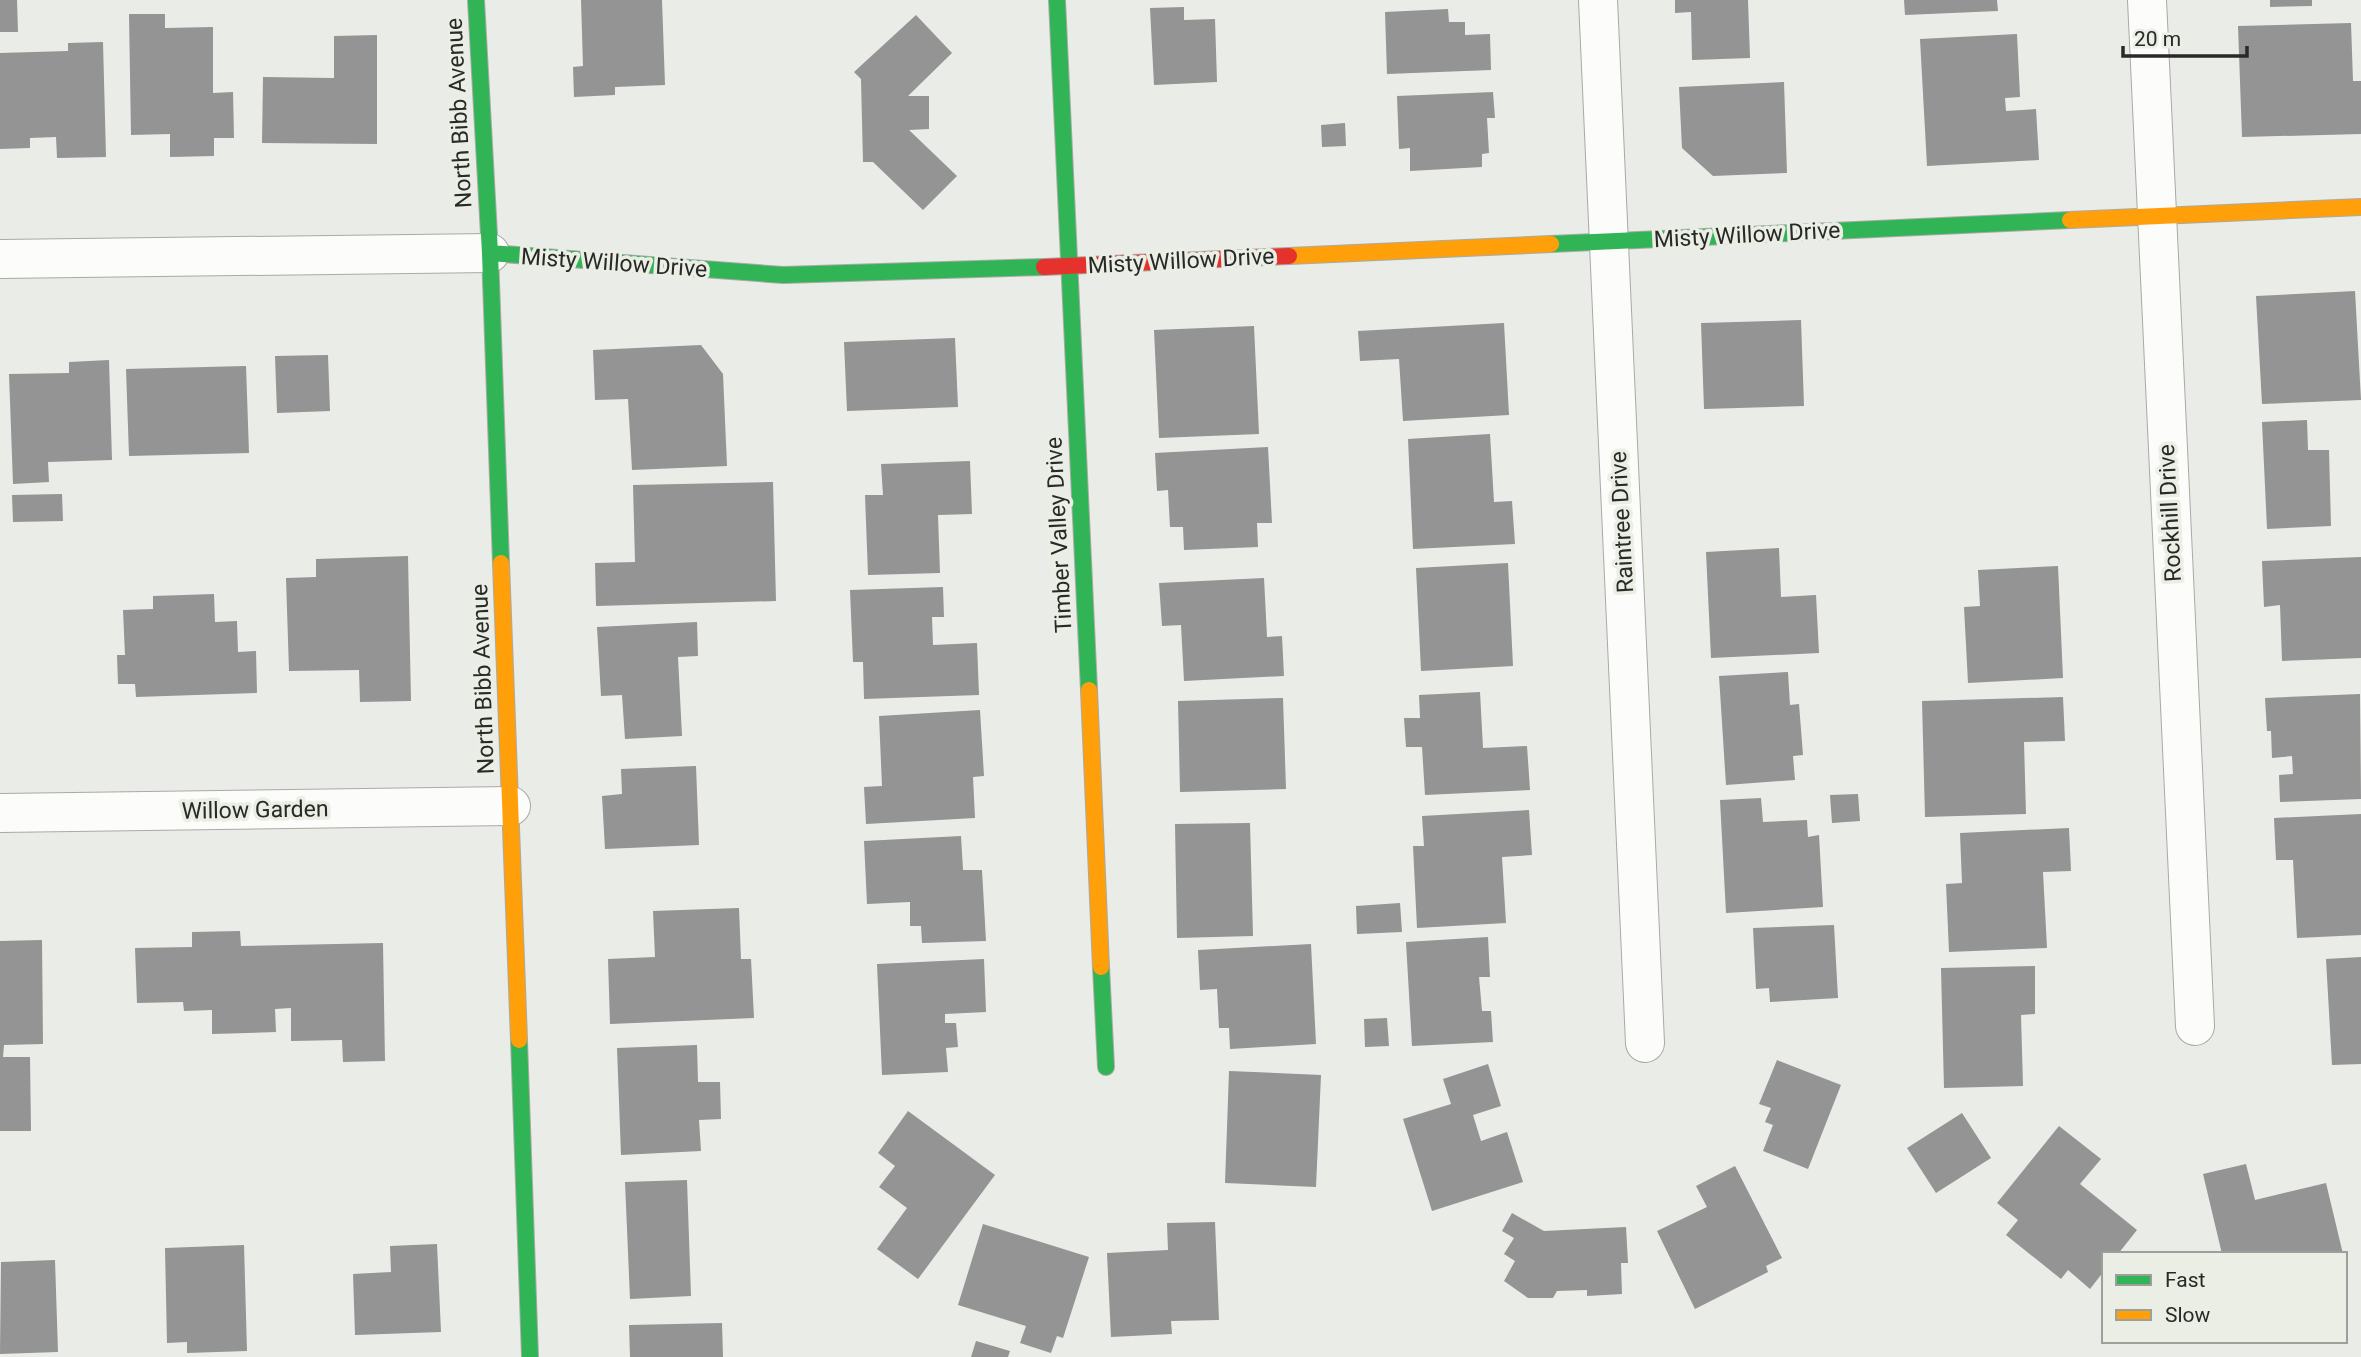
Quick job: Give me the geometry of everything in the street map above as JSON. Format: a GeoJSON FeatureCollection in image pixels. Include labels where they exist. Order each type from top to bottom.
{"type":"FeatureCollection","features":[{"type":"Feature","properties":{"kind":"street","name":"North Bibb Avenue"},"geometry":{"type":"LineString","coordinates":[[476,0],[490,253],[530,1357]]}},
{"type":"Feature","properties":{"kind":"street","name":"Timber Valley Drive"},"geometry":{"type":"LineString","coordinates":[[1057,0],[1106,1068]]}},
{"type":"Feature","properties":{"kind":"street","name":"Raintree Drive"},"geometry":{"type":"LineString","coordinates":[[1598,0],[1645,1043]]}},
{"type":"Feature","properties":{"kind":"street","name":"Rockhill Drive"},"geometry":{"type":"LineString","coordinates":[[2147,0],[2155,216],[2195,1026]]}},
{"type":"Feature","properties":{"kind":"street","name":"Misty Willow Drive"},"geometry":{"type":"LineString","coordinates":[[0,259],[490,253],[783,275],[1069,266],[2361,207]]}},
{"type":"Feature","properties":{"kind":"street","name":"Willow Garden"},"geometry":{"type":"LineString","coordinates":[[0,813],[511,806]]}},
{"type":"Feature","properties":{"kind":"building"},"geometry":{"type":"Polygon","coordinates":[[[0,0],[17,0],[18,32],[0,32],[0,0]]]}},
{"type":"Feature","properties":{"kind":"building"},"geometry":{"type":"Polygon","coordinates":[[[581,0],[662,0],[665,85],[615,87],[615,95],[574,97],[573,67],[583,66],[581,0]]]}},
{"type":"Feature","properties":{"kind":"building"},"geometry":{"type":"Polygon","coordinates":[[[1675,0],[1748,0],[1750,58],[1692,60],[1691,12],[1675,13],[1675,0]]]}},
{"type":"Feature","properties":{"kind":"building"},"geometry":{"type":"Polygon","coordinates":[[[1904,0],[1997,0],[1998,11],[1905,15],[1904,0]]]}},
{"type":"Feature","properties":{"kind":"building"},"geometry":{"type":"Polygon","coordinates":[[[2270,0],[2312,0],[2312,6],[2270,7],[2270,0]]]}},
{"type":"Feature","properties":{"kind":"building"},"geometry":{"type":"Polygon","coordinates":[[[1184,7],[1184,20],[1215,19],[1217,82],[1154,85],[1150,8],[1184,7]]]}},
{"type":"Feature","properties":{"kind":"building"},"geometry":{"type":"Polygon","coordinates":[[[1448,9],[1449,22],[1465,22],[1465,35],[1490,34],[1491,70],[1387,74],[1385,12],[1448,9]]]}},
{"type":"Feature","properties":{"kind":"building"},"geometry":{"type":"Polygon","coordinates":[[[129,14],[165,14],[165,28],[213,27],[213,93],[233,92],[234,138],[214,138],[214,156],[170,157],[170,134],[131,135],[129,14]]]}},
{"type":"Feature","properties":{"kind":"building"},"geometry":{"type":"Polygon","coordinates":[[[916,15],[952,53],[908,96],[929,96],[929,129],[909,130],[957,176],[923,210],[873,162],[863,162],[861,79],[854,72],[916,15]]]}},
{"type":"Feature","properties":{"kind":"building"},"geometry":{"type":"Polygon","coordinates":[[[2351,23],[2353,81],[2361,81],[2361,134],[2242,137],[2238,26],[2351,23]]]}},
{"type":"Feature","properties":{"kind":"building"},"geometry":{"type":"Polygon","coordinates":[[[2017,34],[2020,97],[2005,98],[2006,111],[2036,109],[2039,160],[1927,166],[1920,39],[2017,34]]]}},
{"type":"Feature","properties":{"kind":"building"},"geometry":{"type":"Polygon","coordinates":[[[377,35],[377,144],[262,143],[263,77],[334,78],[334,36],[377,35]]]}},
{"type":"Feature","properties":{"kind":"building"},"geometry":{"type":"Polygon","coordinates":[[[103,42],[106,157],[57,158],[56,137],[30,138],[30,148],[0,149],[0,53],[68,51],[68,43],[103,42]]]}},
{"type":"Feature","properties":{"kind":"building"},"geometry":{"type":"Polygon","coordinates":[[[1784,82],[1787,173],[1713,176],[1682,148],[1679,87],[1784,82]]]}},
{"type":"Feature","properties":{"kind":"building"},"geometry":{"type":"Polygon","coordinates":[[[1493,92],[1495,118],[1487,118],[1489,153],[1482,154],[1482,167],[1410,171],[1410,148],[1399,149],[1397,96],[1493,92]]]}},
{"type":"Feature","properties":{"kind":"building"},"geometry":{"type":"Polygon","coordinates":[[[1345,123],[1346,146],[1322,147],[1321,125],[1345,123]]]}},
{"type":"Feature","properties":{"kind":"building"},"geometry":{"type":"Polygon","coordinates":[[[2355,291],[2361,400],[2262,404],[2256,296],[2355,291]]]}},
{"type":"Feature","properties":{"kind":"building"},"geometry":{"type":"Polygon","coordinates":[[[1801,320],[1804,406],[1704,409],[1701,323],[1801,320]]]}},
{"type":"Feature","properties":{"kind":"building"},"geometry":{"type":"Polygon","coordinates":[[[1504,323],[1509,415],[1403,421],[1399,359],[1360,361],[1358,331],[1504,323]]]}},
{"type":"Feature","properties":{"kind":"building"},"geometry":{"type":"Polygon","coordinates":[[[1254,326],[1259,434],[1159,438],[1154,330],[1254,326]]]}},
{"type":"Feature","properties":{"kind":"building"},"geometry":{"type":"Polygon","coordinates":[[[955,338],[958,407],[847,411],[844,342],[955,338]]]}},
{"type":"Feature","properties":{"kind":"building"},"geometry":{"type":"Polygon","coordinates":[[[701,345],[723,374],[727,466],[632,470],[628,399],[595,400],[593,350],[701,345]]]}},
{"type":"Feature","properties":{"kind":"building"},"geometry":{"type":"Polygon","coordinates":[[[328,355],[330,411],[277,413],[275,356],[328,355]]]}},
{"type":"Feature","properties":{"kind":"building"},"geometry":{"type":"Polygon","coordinates":[[[109,360],[112,460],[48,462],[49,482],[13,484],[9,374],[69,373],[69,362],[109,360]]]}},
{"type":"Feature","properties":{"kind":"building"},"geometry":{"type":"Polygon","coordinates":[[[246,366],[249,453],[129,456],[126,369],[246,366]]]}},
{"type":"Feature","properties":{"kind":"building"},"geometry":{"type":"Polygon","coordinates":[[[2307,420],[2308,450],[2329,450],[2331,526],[2267,529],[2262,422],[2307,420]]]}},
{"type":"Feature","properties":{"kind":"building"},"geometry":{"type":"Polygon","coordinates":[[[1490,434],[1494,502],[1512,501],[1515,544],[1413,549],[1408,439],[1490,434]]]}},
{"type":"Feature","properties":{"kind":"building"},"geometry":{"type":"Polygon","coordinates":[[[1268,447],[1272,523],[1257,523],[1258,547],[1184,550],[1183,527],[1170,527],[1168,490],[1157,491],[1155,453],[1268,447]]]}},
{"type":"Feature","properties":{"kind":"building"},"geometry":{"type":"Polygon","coordinates":[[[970,461],[972,514],[938,515],[940,573],[868,575],[865,495],[883,495],[881,464],[970,461]]]}},
{"type":"Feature","properties":{"kind":"building"},"geometry":{"type":"Polygon","coordinates":[[[773,482],[776,601],[596,606],[595,563],[635,562],[633,485],[773,482]]]}},
{"type":"Feature","properties":{"kind":"building"},"geometry":{"type":"Polygon","coordinates":[[[62,494],[63,521],[13,522],[12,495],[62,494]]]}},
{"type":"Feature","properties":{"kind":"building"},"geometry":{"type":"Polygon","coordinates":[[[1779,548],[1781,597],[1816,595],[1819,653],[1711,658],[1706,552],[1779,548]]]}},
{"type":"Feature","properties":{"kind":"building"},"geometry":{"type":"Polygon","coordinates":[[[408,556],[411,701],[360,702],[359,670],[289,671],[286,578],[316,577],[316,559],[408,556]]]}},
{"type":"Feature","properties":{"kind":"building"},"geometry":{"type":"Polygon","coordinates":[[[2361,557],[2361,658],[2282,661],[2280,605],[2264,607],[2262,561],[2361,557]]]}},
{"type":"Feature","properties":{"kind":"building"},"geometry":{"type":"Polygon","coordinates":[[[1508,563],[1513,666],[1421,671],[1416,568],[1508,563]]]}},
{"type":"Feature","properties":{"kind":"building"},"geometry":{"type":"Polygon","coordinates":[[[2058,566],[2063,678],[1968,683],[1964,607],[1980,606],[1978,570],[2058,566]]]}},
{"type":"Feature","properties":{"kind":"building"},"geometry":{"type":"Polygon","coordinates":[[[1264,578],[1267,637],[1282,636],[1284,676],[1184,681],[1181,625],[1162,626],[1159,583],[1264,578]]]}},
{"type":"Feature","properties":{"kind":"building"},"geometry":{"type":"Polygon","coordinates":[[[943,587],[944,617],[932,617],[933,645],[977,643],[979,695],[864,699],[863,662],[853,662],[850,590],[943,587]]]}},
{"type":"Feature","properties":{"kind":"building"},"geometry":{"type":"Polygon","coordinates":[[[214,594],[215,622],[237,621],[238,652],[256,651],[257,693],[136,697],[135,684],[118,684],[117,655],[125,655],[123,610],[153,609],[153,596],[214,594]]]}},
{"type":"Feature","properties":{"kind":"building"},"geometry":{"type":"Polygon","coordinates":[[[697,622],[698,656],[678,657],[682,736],[625,739],[622,695],[601,696],[597,627],[697,622]]]}},
{"type":"Feature","properties":{"kind":"building"},"geometry":{"type":"Polygon","coordinates":[[[1788,672],[1790,705],[1799,704],[1803,755],[1793,756],[1795,780],[1726,785],[1719,676],[1788,672]]]}},
{"type":"Feature","properties":{"kind":"building"},"geometry":{"type":"Polygon","coordinates":[[[1480,692],[1483,748],[1527,746],[1530,790],[1425,795],[1422,747],[1406,747],[1404,718],[1420,718],[1419,695],[1480,692]]]}},
{"type":"Feature","properties":{"kind":"building"},"geometry":{"type":"Polygon","coordinates":[[[2360,694],[2361,799],[2280,802],[2279,775],[2293,774],[2292,756],[2272,758],[2271,731],[2267,731],[2265,698],[2360,694]]]}},
{"type":"Feature","properties":{"kind":"building"},"geometry":{"type":"Polygon","coordinates":[[[2063,697],[2065,741],[2024,742],[2026,814],[1925,817],[1922,701],[2063,697]]]}},
{"type":"Feature","properties":{"kind":"building"},"geometry":{"type":"Polygon","coordinates":[[[1283,698],[1286,789],[1180,792],[1178,701],[1283,698]]]}},
{"type":"Feature","properties":{"kind":"building"},"geometry":{"type":"Polygon","coordinates":[[[980,710],[984,776],[973,777],[975,818],[866,824],[864,787],[882,786],[879,716],[980,710]]]}},
{"type":"Feature","properties":{"kind":"building"},"geometry":{"type":"Polygon","coordinates":[[[696,766],[699,845],[605,849],[602,796],[622,794],[621,769],[696,766]]]}},
{"type":"Feature","properties":{"kind":"building"},"geometry":{"type":"Polygon","coordinates":[[[1858,794],[1860,821],[1832,823],[1830,795],[1858,794]]]}},
{"type":"Feature","properties":{"kind":"building"},"geometry":{"type":"Polygon","coordinates":[[[1761,798],[1763,822],[1807,820],[1808,837],[1819,835],[1823,907],[1726,913],[1720,800],[1761,798]]]}},
{"type":"Feature","properties":{"kind":"building"},"geometry":{"type":"Polygon","coordinates":[[[1529,810],[1532,855],[1502,857],[1506,923],[1417,928],[1413,846],[1424,846],[1422,816],[1529,810]]]}},
{"type":"Feature","properties":{"kind":"building"},"geometry":{"type":"Polygon","coordinates":[[[2361,814],[2361,935],[2297,938],[2293,860],[2276,860],[2274,818],[2361,814]]]}},
{"type":"Feature","properties":{"kind":"building"},"geometry":{"type":"Polygon","coordinates":[[[1250,823],[1253,936],[1177,938],[1175,824],[1250,823]]]}},
{"type":"Feature","properties":{"kind":"building"},"geometry":{"type":"Polygon","coordinates":[[[2069,828],[2071,871],[2043,872],[2047,948],[1949,952],[1946,884],[1962,883],[1960,833],[2069,828]]]}},
{"type":"Feature","properties":{"kind":"building"},"geometry":{"type":"Polygon","coordinates":[[[961,836],[963,870],[982,870],[986,941],[922,943],[921,926],[910,926],[910,902],[867,904],[864,841],[961,836]]]}},
{"type":"Feature","properties":{"kind":"building"},"geometry":{"type":"Polygon","coordinates":[[[1400,903],[1402,932],[1357,934],[1356,906],[1400,903]]]}},
{"type":"Feature","properties":{"kind":"building"},"geometry":{"type":"Polygon","coordinates":[[[739,908],[741,959],[751,959],[754,1018],[610,1024],[608,959],[655,957],[653,911],[739,908]]]}},
{"type":"Feature","properties":{"kind":"building"},"geometry":{"type":"Polygon","coordinates":[[[1834,925],[1838,998],[1770,1002],[1769,988],[1756,989],[1753,928],[1834,925]]]}},
{"type":"Feature","properties":{"kind":"building"},"geometry":{"type":"Polygon","coordinates":[[[240,931],[241,946],[383,943],[385,1061],[343,1062],[342,1040],[291,1041],[291,1008],[275,1009],[276,1032],[212,1034],[212,1010],[184,1011],[183,1002],[137,1003],[135,948],[192,947],[192,932],[240,931]]]}},
{"type":"Feature","properties":{"kind":"building"},"geometry":{"type":"Polygon","coordinates":[[[1488,937],[1490,977],[1479,977],[1482,1011],[1491,1011],[1493,1042],[1412,1046],[1406,942],[1488,937]]]}},
{"type":"Feature","properties":{"kind":"building"},"geometry":{"type":"Polygon","coordinates":[[[42,940],[43,1044],[4,1045],[3,1057],[30,1057],[31,1131],[0,1131],[0,941],[42,940]]]}},
{"type":"Feature","properties":{"kind":"building"},"geometry":{"type":"Polygon","coordinates":[[[1311,944],[1316,1044],[1230,1049],[1229,1028],[1219,1028],[1217,989],[1200,990],[1198,950],[1311,944]]]}},
{"type":"Feature","properties":{"kind":"building"},"geometry":{"type":"Polygon","coordinates":[[[2361,957],[2361,1064],[2332,1065],[2326,959],[2361,957]]]}},
{"type":"Feature","properties":{"kind":"building"},"geometry":{"type":"Polygon","coordinates":[[[984,959],[986,1012],[945,1014],[945,1023],[956,1023],[958,1047],[946,1048],[948,1072],[882,1075],[877,964],[984,959]]]}},
{"type":"Feature","properties":{"kind":"building"},"geometry":{"type":"Polygon","coordinates":[[[2035,966],[2035,1014],[2021,1015],[2023,1086],[1944,1088],[1941,968],[2035,966]]]}},
{"type":"Feature","properties":{"kind":"building"},"geometry":{"type":"Polygon","coordinates":[[[1387,1018],[1389,1046],[1365,1047],[1364,1019],[1387,1018]]]}},
{"type":"Feature","properties":{"kind":"building"},"geometry":{"type":"Polygon","coordinates":[[[697,1045],[698,1082],[720,1082],[721,1119],[699,1120],[701,1151],[621,1155],[617,1048],[697,1045]]]}},
{"type":"Feature","properties":{"kind":"building"},"geometry":{"type":"Polygon","coordinates":[[[1777,1060],[1841,1085],[1808,1169],[1763,1151],[1773,1125],[1765,1122],[1771,1108],[1759,1104],[1777,1060]]]}},
{"type":"Feature","properties":{"kind":"building"},"geometry":{"type":"Polygon","coordinates":[[[1488,1064],[1501,1106],[1473,1115],[1481,1141],[1507,1132],[1523,1182],[1432,1211],[1403,1119],[1451,1104],[1443,1079],[1488,1064]]]}},
{"type":"Feature","properties":{"kind":"building"},"geometry":{"type":"Polygon","coordinates":[[[1229,1071],[1321,1075],[1316,1187],[1225,1183],[1229,1071]]]}},
{"type":"Feature","properties":{"kind":"building"},"geometry":{"type":"Polygon","coordinates":[[[908,1111],[995,1175],[918,1279],[877,1249],[907,1208],[879,1187],[895,1166],[878,1153],[908,1111]]]}},
{"type":"Feature","properties":{"kind":"building"},"geometry":{"type":"Polygon","coordinates":[[[1962,1113],[1991,1158],[1936,1193],[1907,1148],[1962,1113]]]}},
{"type":"Feature","properties":{"kind":"building"},"geometry":{"type":"Polygon","coordinates":[[[2059,1126],[2101,1159],[2080,1184],[2137,1230],[2120,1252],[2102,1252],[2102,1274],[2090,1289],[2068,1270],[2061,1279],[2006,1235],[2018,1220],[1997,1203],[2059,1126]]]}},
{"type":"Feature","properties":{"kind":"building"},"geometry":{"type":"Polygon","coordinates":[[[2246,1164],[2255,1200],[2326,1183],[2343,1252],[2222,1252],[2203,1174],[2246,1164]]]}},
{"type":"Feature","properties":{"kind":"building"},"geometry":{"type":"Polygon","coordinates":[[[1735,1166],[1782,1258],[1766,1266],[1768,1272],[1695,1309],[1657,1231],[1707,1207],[1696,1186],[1735,1166]]]}},
{"type":"Feature","properties":{"kind":"building"},"geometry":{"type":"Polygon","coordinates":[[[687,1180],[691,1296],[630,1299],[625,1182],[687,1180]]]}},
{"type":"Feature","properties":{"kind":"building"},"geometry":{"type":"Polygon","coordinates":[[[1512,1213],[1544,1231],[1626,1227],[1628,1263],[1621,1263],[1622,1294],[1587,1296],[1587,1290],[1557,1291],[1553,1298],[1528,1298],[1504,1281],[1515,1261],[1504,1254],[1514,1238],[1502,1231],[1512,1213]]]}},
{"type":"Feature","properties":{"kind":"building"},"geometry":{"type":"Polygon","coordinates":[[[1215,1222],[1219,1320],[1171,1321],[1172,1334],[1111,1337],[1107,1253],[1168,1250],[1167,1223],[1215,1222]]]}},
{"type":"Feature","properties":{"kind":"building"},"geometry":{"type":"Polygon","coordinates":[[[983,1224],[1089,1257],[1063,1338],[1057,1336],[1051,1353],[1020,1343],[1026,1326],[958,1305],[983,1224]]]}},
{"type":"Feature","properties":{"kind":"building"},"geometry":{"type":"Polygon","coordinates":[[[437,1244],[441,1332],[355,1335],[353,1274],[391,1272],[390,1246],[437,1244]]]}},
{"type":"Feature","properties":{"kind":"building"},"geometry":{"type":"Polygon","coordinates":[[[244,1245],[247,1351],[187,1353],[187,1342],[167,1343],[165,1248],[244,1245]]]}},
{"type":"Feature","properties":{"kind":"building"},"geometry":{"type":"Polygon","coordinates":[[[55,1260],[58,1352],[0,1354],[1,1262],[55,1260]]]}},
{"type":"Feature","properties":{"kind":"building"},"geometry":{"type":"Polygon","coordinates":[[[722,1323],[723,1357],[630,1357],[629,1325],[722,1323]]]}},
{"type":"Feature","properties":{"kind":"building"},"geometry":{"type":"Polygon","coordinates":[[[976,1341],[1010,1351],[1008,1357],[971,1357],[976,1341]]]}},
{"type":"Feature","properties":{"kind":"traffic: fast"},"geometry":{"type":"LineString","coordinates":[[476,0],[490,253],[501,563]]}},
{"type":"Feature","properties":{"kind":"traffic: fast"},"geometry":{"type":"LineString","coordinates":[[1057,0],[1089,690]]}},
{"type":"Feature","properties":{"kind":"traffic: fast"},"geometry":{"type":"LineString","coordinates":[[1551,244],[2070,220]]}},
{"type":"Feature","properties":{"kind":"traffic: fast"},"geometry":{"type":"LineString","coordinates":[[490,253],[783,275],[1044,267]]}},
{"type":"Feature","properties":{"kind":"traffic: fast"},"geometry":{"type":"LineString","coordinates":[[1101,967],[1106,1067]]}},
{"type":"Feature","properties":{"kind":"traffic: fast"},"geometry":{"type":"LineString","coordinates":[[519,1040],[530,1357]]}},
{"type":"Feature","properties":{"kind":"traffic: slow"},"geometry":{"type":"LineString","coordinates":[[2070,220],[2361,207]]}},
{"type":"Feature","properties":{"kind":"traffic: slow"},"geometry":{"type":"LineString","coordinates":[[1289,256],[1551,244]]}},
{"type":"Feature","properties":{"kind":"traffic: slow"},"geometry":{"type":"LineString","coordinates":[[501,563],[519,1040]]}},
{"type":"Feature","properties":{"kind":"traffic: slow"},"geometry":{"type":"LineString","coordinates":[[1089,690],[1101,967]]}},
{"type":"Feature","properties":{"kind":"traffic: jam"},"geometry":{"type":"LineString","coordinates":[[1044,267],[1289,256]]}}]}
